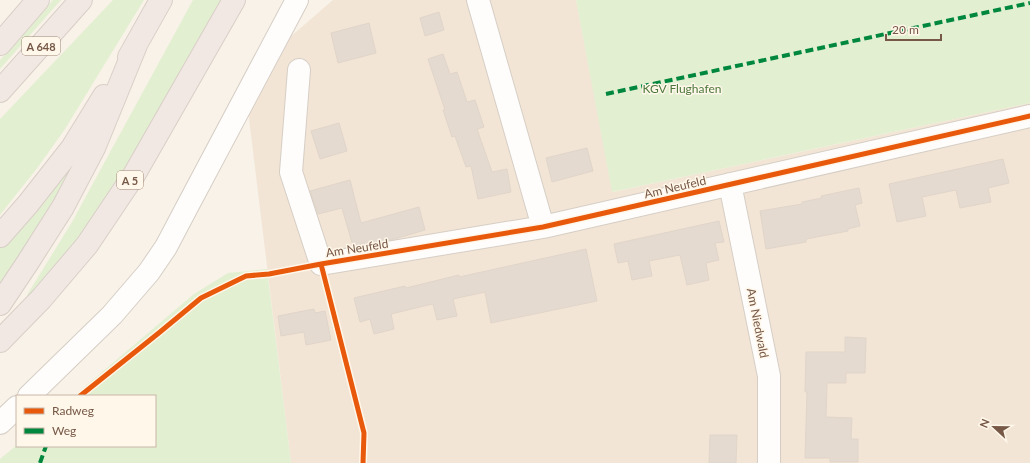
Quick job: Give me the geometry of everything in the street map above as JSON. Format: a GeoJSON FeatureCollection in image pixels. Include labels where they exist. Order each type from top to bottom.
{"type":"FeatureCollection","features":[{"type":"Feature","properties":{"kind":"highway","name":"A 648"},"geometry":{"type":"LineString","coordinates":[[0,44],[38,0]]}},
{"type":"Feature","properties":{"kind":"highway","name":"A 648"},"geometry":{"type":"LineString","coordinates":[[0,91],[81,0]]}},
{"type":"Feature","properties":{"kind":"highway"},"geometry":{"type":"LineString","coordinates":[[0,236],[28,204],[72,148],[136,44],[161,0]]}},
{"type":"Feature","properties":{"kind":"highway","name":"A 5"},"geometry":{"type":"LineString","coordinates":[[0,341],[41,299],[87,245],[134,175],[234,0]]}},
{"type":"Feature","properties":{"kind":"highway"},"geometry":{"type":"LineString","coordinates":[[0,304],[70,194],[94,148],[136,44]]}},
{"type":"Feature","properties":{"kind":"street"},"geometry":{"type":"LineString","coordinates":[[30,395],[107,321],[149,272],[166,247],[297,0]]}},
{"type":"Feature","properties":{"kind":"street"},"geometry":{"type":"LineString","coordinates":[[478,0],[543,227]]}},
{"type":"Feature","properties":{"kind":"street","name":"Am Neufeld"},"geometry":{"type":"LineString","coordinates":[[299,70],[291,172],[321,264],[543,227],[1030,116]]}},
{"type":"Feature","properties":{"kind":"street","name":"Am Niedwald"},"geometry":{"type":"LineString","coordinates":[[730,184],[769,376],[769,463]]}},
{"type":"Feature","properties":{"kind":"street"},"geometry":{"type":"LineString","coordinates":[[0,423],[16,408]]}},
{"type":"Feature","properties":{"kind":"shaded area"},"geometry":{"type":"Polygon","coordinates":[[[333,0],[576,0],[613,192],[1030,103],[1030,463],[291,463],[244,77],[333,0]]]}},
{"type":"Feature","properties":{"kind":"green space"},"geometry":{"type":"Polygon","coordinates":[[[53,0],[61,0],[0,69],[0,60],[53,0]]]}},
{"type":"Feature","properties":{"kind":"green space"},"geometry":{"type":"Polygon","coordinates":[[[113,0],[144,0],[65,129],[38,167],[0,215],[0,119],[113,0]]]}},
{"type":"Feature","properties":{"kind":"green space"},"geometry":{"type":"Polygon","coordinates":[[[193,0],[226,0],[115,191],[31,300],[27,295],[72,222],[193,0]]]}},
{"type":"Feature","properties":{"kind":"green space","name":"KGV Flughafen"},"geometry":{"type":"Polygon","coordinates":[[[576,0],[1030,0],[1030,103],[612,192],[576,0]]]}},
{"type":"Feature","properties":{"kind":"green space"},"geometry":{"type":"Polygon","coordinates":[[[82,152],[0,296],[0,248],[29,220],[82,152]]]}},
{"type":"Feature","properties":{"kind":"green space"},"geometry":{"type":"Polygon","coordinates":[[[267,269],[291,463],[0,463],[0,459],[16,446],[156,447],[156,395],[75,395],[194,294],[228,273],[267,269]]]}},
{"type":"Feature","properties":{"kind":"building"},"geometry":{"type":"Polygon","coordinates":[[[439,12],[444,30],[425,36],[420,18],[439,12]]]}},
{"type":"Feature","properties":{"kind":"building"},"geometry":{"type":"Polygon","coordinates":[[[369,23],[376,53],[338,63],[331,33],[369,23]]]}},
{"type":"Feature","properties":{"kind":"building"},"geometry":{"type":"Polygon","coordinates":[[[443,54],[450,74],[457,72],[467,102],[475,100],[484,127],[477,129],[492,172],[507,169],[511,192],[478,199],[471,166],[466,167],[455,136],[452,137],[443,110],[445,110],[428,59],[443,54]]]}},
{"type":"Feature","properties":{"kind":"building"},"geometry":{"type":"Polygon","coordinates":[[[339,123],[347,151],[320,159],[311,131],[339,123]]]}},
{"type":"Feature","properties":{"kind":"building"},"geometry":{"type":"Polygon","coordinates":[[[587,148],[593,171],[552,182],[546,158],[587,148]]]}},
{"type":"Feature","properties":{"kind":"building"},"geometry":{"type":"Polygon","coordinates":[[[1003,159],[1009,183],[988,188],[991,202],[960,208],[956,190],[922,197],[926,216],[897,222],[889,184],[1003,159]]]}},
{"type":"Feature","properties":{"kind":"building"},"geometry":{"type":"Polygon","coordinates":[[[350,180],[361,223],[419,207],[425,230],[391,240],[353,246],[342,208],[318,214],[310,191],[350,180]]]}},
{"type":"Feature","properties":{"kind":"building"},"geometry":{"type":"Polygon","coordinates":[[[859,188],[862,203],[855,205],[860,226],[848,229],[848,231],[806,239],[806,242],[766,249],[760,211],[802,204],[802,202],[822,198],[821,196],[859,188]]]}},
{"type":"Feature","properties":{"kind":"building"},"geometry":{"type":"Polygon","coordinates":[[[719,221],[724,242],[715,243],[719,260],[706,263],[709,280],[687,285],[680,255],[649,261],[652,276],[632,280],[628,261],[618,263],[614,244],[719,221]]]}},
{"type":"Feature","properties":{"kind":"building"},"geometry":{"type":"Polygon","coordinates":[[[586,249],[597,301],[491,323],[485,292],[453,299],[457,316],[437,320],[433,304],[391,314],[394,329],[374,334],[370,319],[360,322],[354,298],[405,286],[406,288],[459,275],[459,277],[586,249]]]}},
{"type":"Feature","properties":{"kind":"building"},"geometry":{"type":"Polygon","coordinates":[[[314,309],[315,313],[325,311],[331,340],[306,345],[304,332],[281,336],[278,316],[314,309]]]}},
{"type":"Feature","properties":{"kind":"building"},"geometry":{"type":"Polygon","coordinates":[[[845,337],[866,338],[865,373],[846,373],[846,383],[827,383],[826,417],[852,418],[851,439],[858,439],[858,462],[830,462],[830,458],[805,458],[807,392],[805,392],[806,352],[845,352],[845,337]]]}},
{"type":"Feature","properties":{"kind":"building"},"geometry":{"type":"Polygon","coordinates":[[[710,435],[737,435],[736,463],[709,463],[710,435]]]}},
{"type":"Feature","properties":{"kind":"marked path"},"geometry":{"type":"LineString","coordinates":[[606,94],[1030,3]]}},
{"type":"Feature","properties":{"kind":"marked path"},"geometry":{"type":"LineString","coordinates":[[40,463],[46,447]]}},
{"type":"Feature","properties":{"kind":"cycle path"},"geometry":{"type":"LineString","coordinates":[[81,395],[201,298],[246,276],[269,274],[543,227],[1030,116]]}},
{"type":"Feature","properties":{"kind":"cycle path"},"geometry":{"type":"LineString","coordinates":[[321,264],[364,433],[363,463]]}}]}
